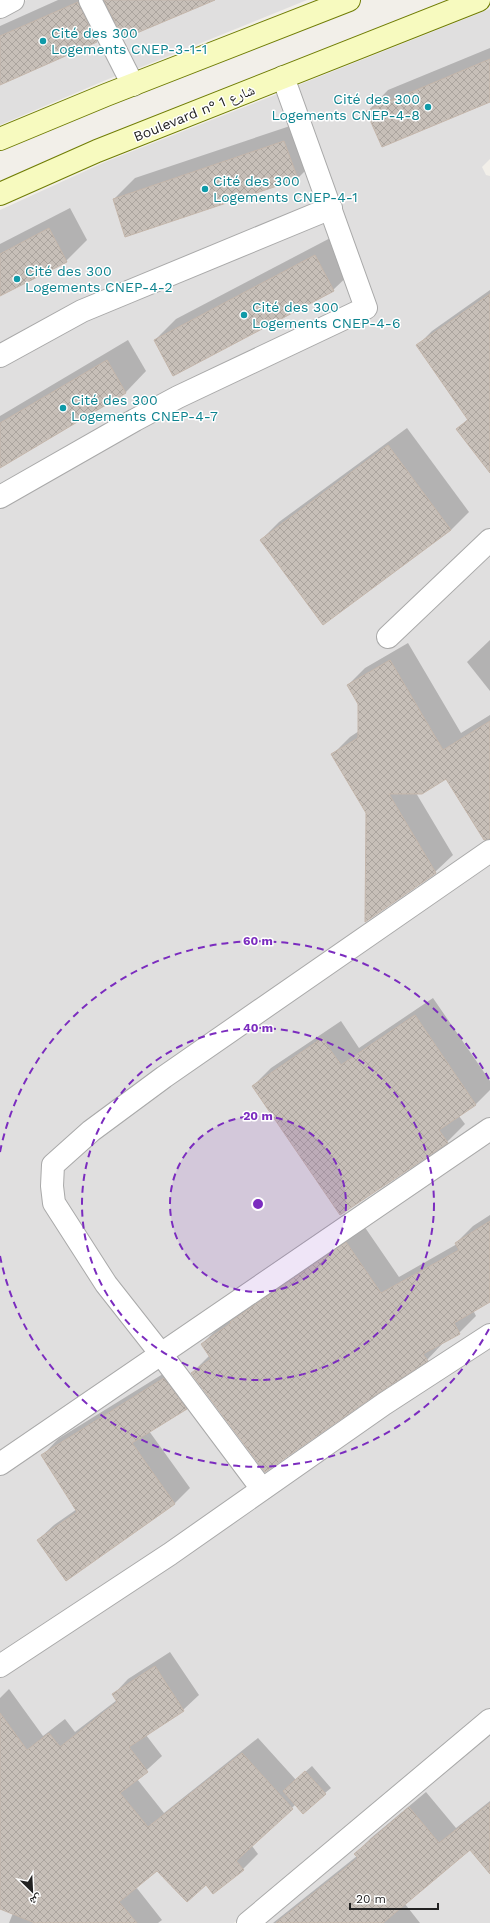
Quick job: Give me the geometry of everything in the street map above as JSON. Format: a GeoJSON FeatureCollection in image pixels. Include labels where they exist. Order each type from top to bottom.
{"type":"FeatureCollection","features":[{"type":"Feature","properties":{"kind":"main road"},"geometry":{"type":"LineString","coordinates":[[0,139],[349,0]]}},
{"type":"Feature","properties":{"kind":"main road","name":"Boulevard n° شارع 1"},"geometry":{"type":"LineString","coordinates":[[0,194],[98,151],[479,0]]}},
{"type":"Feature","properties":{"kind":"street"},"geometry":{"type":"LineString","coordinates":[[0,7],[13,0]]}},
{"type":"Feature","properties":{"kind":"street"},"geometry":{"type":"LineString","coordinates":[[90,0],[133,85]]}},
{"type":"Feature","properties":{"kind":"street"},"geometry":{"type":"LineString","coordinates":[[0,497],[178,397],[366,308],[283,77]]}},
{"type":"Feature","properties":{"kind":"street"},"geometry":{"type":"LineString","coordinates":[[0,356],[82,311],[330,208]]}},
{"type":"Feature","properties":{"kind":"street"},"geometry":{"type":"LineString","coordinates":[[388,636],[490,540]]}},
{"type":"Feature","properties":{"kind":"street"},"geometry":{"type":"LineString","coordinates":[[262,1489],[161,1354],[106,1284],[54,1204],[52,1186],[53,1165],[91,1131],[164,1077],[490,852]]}},
{"type":"Feature","properties":{"kind":"street"},"geometry":{"type":"LineString","coordinates":[[0,1464],[490,1129]]}},
{"type":"Feature","properties":{"kind":"street"},"geometry":{"type":"LineString","coordinates":[[0,1666],[170,1554],[384,1404],[490,1335]]}},
{"type":"Feature","properties":{"kind":"street"},"geometry":{"type":"LineString","coordinates":[[248,1923],[490,1720]]}},
{"type":"Feature","properties":{"kind":"shaded area"},"geometry":{"type":"Polygon","coordinates":[[[27,0],[79,0],[118,75],[0,125],[0,13],[27,0]]]}},
{"type":"Feature","properties":{"kind":"shaded area"},"geometry":{"type":"Polygon","coordinates":[[[99,0],[307,0],[134,70],[99,0]]]}},
{"type":"Feature","properties":{"kind":"shaded area"},"geometry":{"type":"Polygon","coordinates":[[[490,9],[490,159],[482,167],[486,175],[490,176],[490,528],[382,630],[490,552],[490,1118],[0,1453],[0,506],[139,427],[369,315],[296,86],[490,9]]]}},
{"type":"Feature","properties":{"kind":"shaded area"},"geometry":{"type":"Polygon","coordinates":[[[280,93],[320,204],[0,346],[0,210],[105,162],[280,93]]]}},
{"type":"Feature","properties":{"kind":"shaded area"},"geometry":{"type":"Polygon","coordinates":[[[325,219],[355,305],[0,487],[0,366],[85,318],[325,219]]]}},
{"type":"Feature","properties":{"kind":"shaded area"},"geometry":{"type":"Polygon","coordinates":[[[490,1138],[490,1326],[189,1530],[0,1655],[0,1474],[490,1138]]]}},
{"type":"Feature","properties":{"kind":"shaded area"},"geometry":{"type":"Polygon","coordinates":[[[490,1345],[490,1709],[234,1923],[0,1923],[0,1676],[490,1345]]]}},
{"type":"Feature","properties":{"kind":"shaded area"},"geometry":{"type":"Polygon","coordinates":[[[490,1731],[490,1923],[261,1923],[490,1731]]]}},
{"type":"Feature","properties":{"kind":"building"},"geometry":{"type":"Polygon","coordinates":[[[104,0],[215,0],[125,38],[122,31],[120,32],[104,0]]]}},
{"type":"Feature","properties":{"kind":"building","name":"Cité des 300 Logements CNEP-3-1-1"},"geometry":{"type":"Polygon","coordinates":[[[78,2],[97,42],[0,85],[0,36],[78,2]]]}},
{"type":"Feature","properties":{"kind":"building","name":"Cité des 300 Logements CNEP-4-8"},"geometry":{"type":"Polygon","coordinates":[[[490,59],[490,102],[382,147],[366,111],[490,59]]]}},
{"type":"Feature","properties":{"kind":"building","name":"Cité des 300 Logements CNEP-4-1"},"geometry":{"type":"Polygon","coordinates":[[[284,141],[298,179],[125,237],[113,199],[284,141]]]}},
{"type":"Feature","properties":{"kind":"building","name":"Cité des 300 Logements CNEP-4-2"},"geometry":{"type":"Polygon","coordinates":[[[49,228],[67,262],[0,296],[0,254],[49,228]]]}},
{"type":"Feature","properties":{"kind":"building","name":"Cité des 300 Logements CNEP-4-6"},"geometry":{"type":"Polygon","coordinates":[[[315,255],[334,291],[173,376],[154,340],[315,255]]]}},
{"type":"Feature","properties":{"kind":"building"},"geometry":{"type":"Polygon","coordinates":[[[490,294],[490,473],[456,429],[468,420],[416,345],[490,294]]]}},
{"type":"Feature","properties":{"kind":"building","name":"Cité des 300 Logements CNEP-4-7"},"geometry":{"type":"Polygon","coordinates":[[[107,360],[126,393],[0,468],[0,423],[107,360]]]}},
{"type":"Feature","properties":{"kind":"building"},"geometry":{"type":"Polygon","coordinates":[[[388,445],[451,530],[323,625],[260,540],[388,445]]]}},
{"type":"Feature","properties":{"kind":"building"},"geometry":{"type":"Polygon","coordinates":[[[390,660],[443,750],[490,721],[490,839],[484,840],[446,779],[422,794],[389,794],[436,873],[365,922],[366,813],[331,754],[358,738],[358,704],[347,685],[390,660]]]}},
{"type":"Feature","properties":{"kind":"building"},"geometry":{"type":"Polygon","coordinates":[[[415,1015],[476,1105],[439,1130],[448,1143],[340,1215],[252,1086],[322,1038],[341,1065],[415,1015]]]}},
{"type":"Feature","properties":{"kind":"building"},"geometry":{"type":"Polygon","coordinates":[[[490,1221],[490,1302],[454,1323],[460,1334],[423,1354],[428,1361],[377,1394],[265,1472],[191,1373],[211,1359],[201,1344],[231,1323],[230,1322],[346,1242],[381,1293],[459,1250],[455,1243],[490,1221]]]}},
{"type":"Feature","properties":{"kind":"building"},"geometry":{"type":"Polygon","coordinates":[[[164,1378],[187,1409],[132,1443],[175,1504],[66,1581],[37,1540],[77,1512],[41,1455],[164,1378]]]}},
{"type":"Feature","properties":{"kind":"building"},"geometry":{"type":"Polygon","coordinates":[[[155,1666],[184,1711],[129,1747],[148,1772],[120,1793],[148,1827],[242,1753],[293,1809],[236,1861],[244,1870],[213,1894],[206,1885],[187,1902],[157,1871],[119,1902],[137,1923],[35,1923],[0,1909],[0,1713],[27,1750],[49,1733],[60,1747],[117,1702],[112,1694],[155,1666]]]}},
{"type":"Feature","properties":{"kind":"building"},"geometry":{"type":"Polygon","coordinates":[[[305,1771],[326,1794],[303,1814],[283,1791],[305,1771]]]}},
{"type":"Feature","properties":{"kind":"building"},"geometry":{"type":"Polygon","coordinates":[[[490,1803],[490,1874],[470,1850],[383,1923],[276,1923],[358,1858],[354,1854],[409,1807],[439,1843],[490,1803]]]}},
{"type":"Feature","properties":{"kind":"place","name":"Cité des 300 Logements CNEP-3-1-1"},"geometry":{"type":"Point","coordinates":[43,41]}},
{"type":"Feature","properties":{"kind":"place","name":"Cité des 300 Logements CNEP-4-8"},"geometry":{"type":"Point","coordinates":[428,107]}},
{"type":"Feature","properties":{"kind":"place","name":"Cité des 300 Logements CNEP-4-1"},"geometry":{"type":"Point","coordinates":[205,189]}},
{"type":"Feature","properties":{"kind":"place","name":"Cité des 300 Logements CNEP-4-2"},"geometry":{"type":"Point","coordinates":[17,279]}},
{"type":"Feature","properties":{"kind":"place","name":"Cité des 300 Logements CNEP-4-6"},"geometry":{"type":"Point","coordinates":[244,315]}},
{"type":"Feature","properties":{"kind":"place","name":"Cité des 300 Logements CNEP-4-7"},"geometry":{"type":"Point","coordinates":[63,408]}}]}
